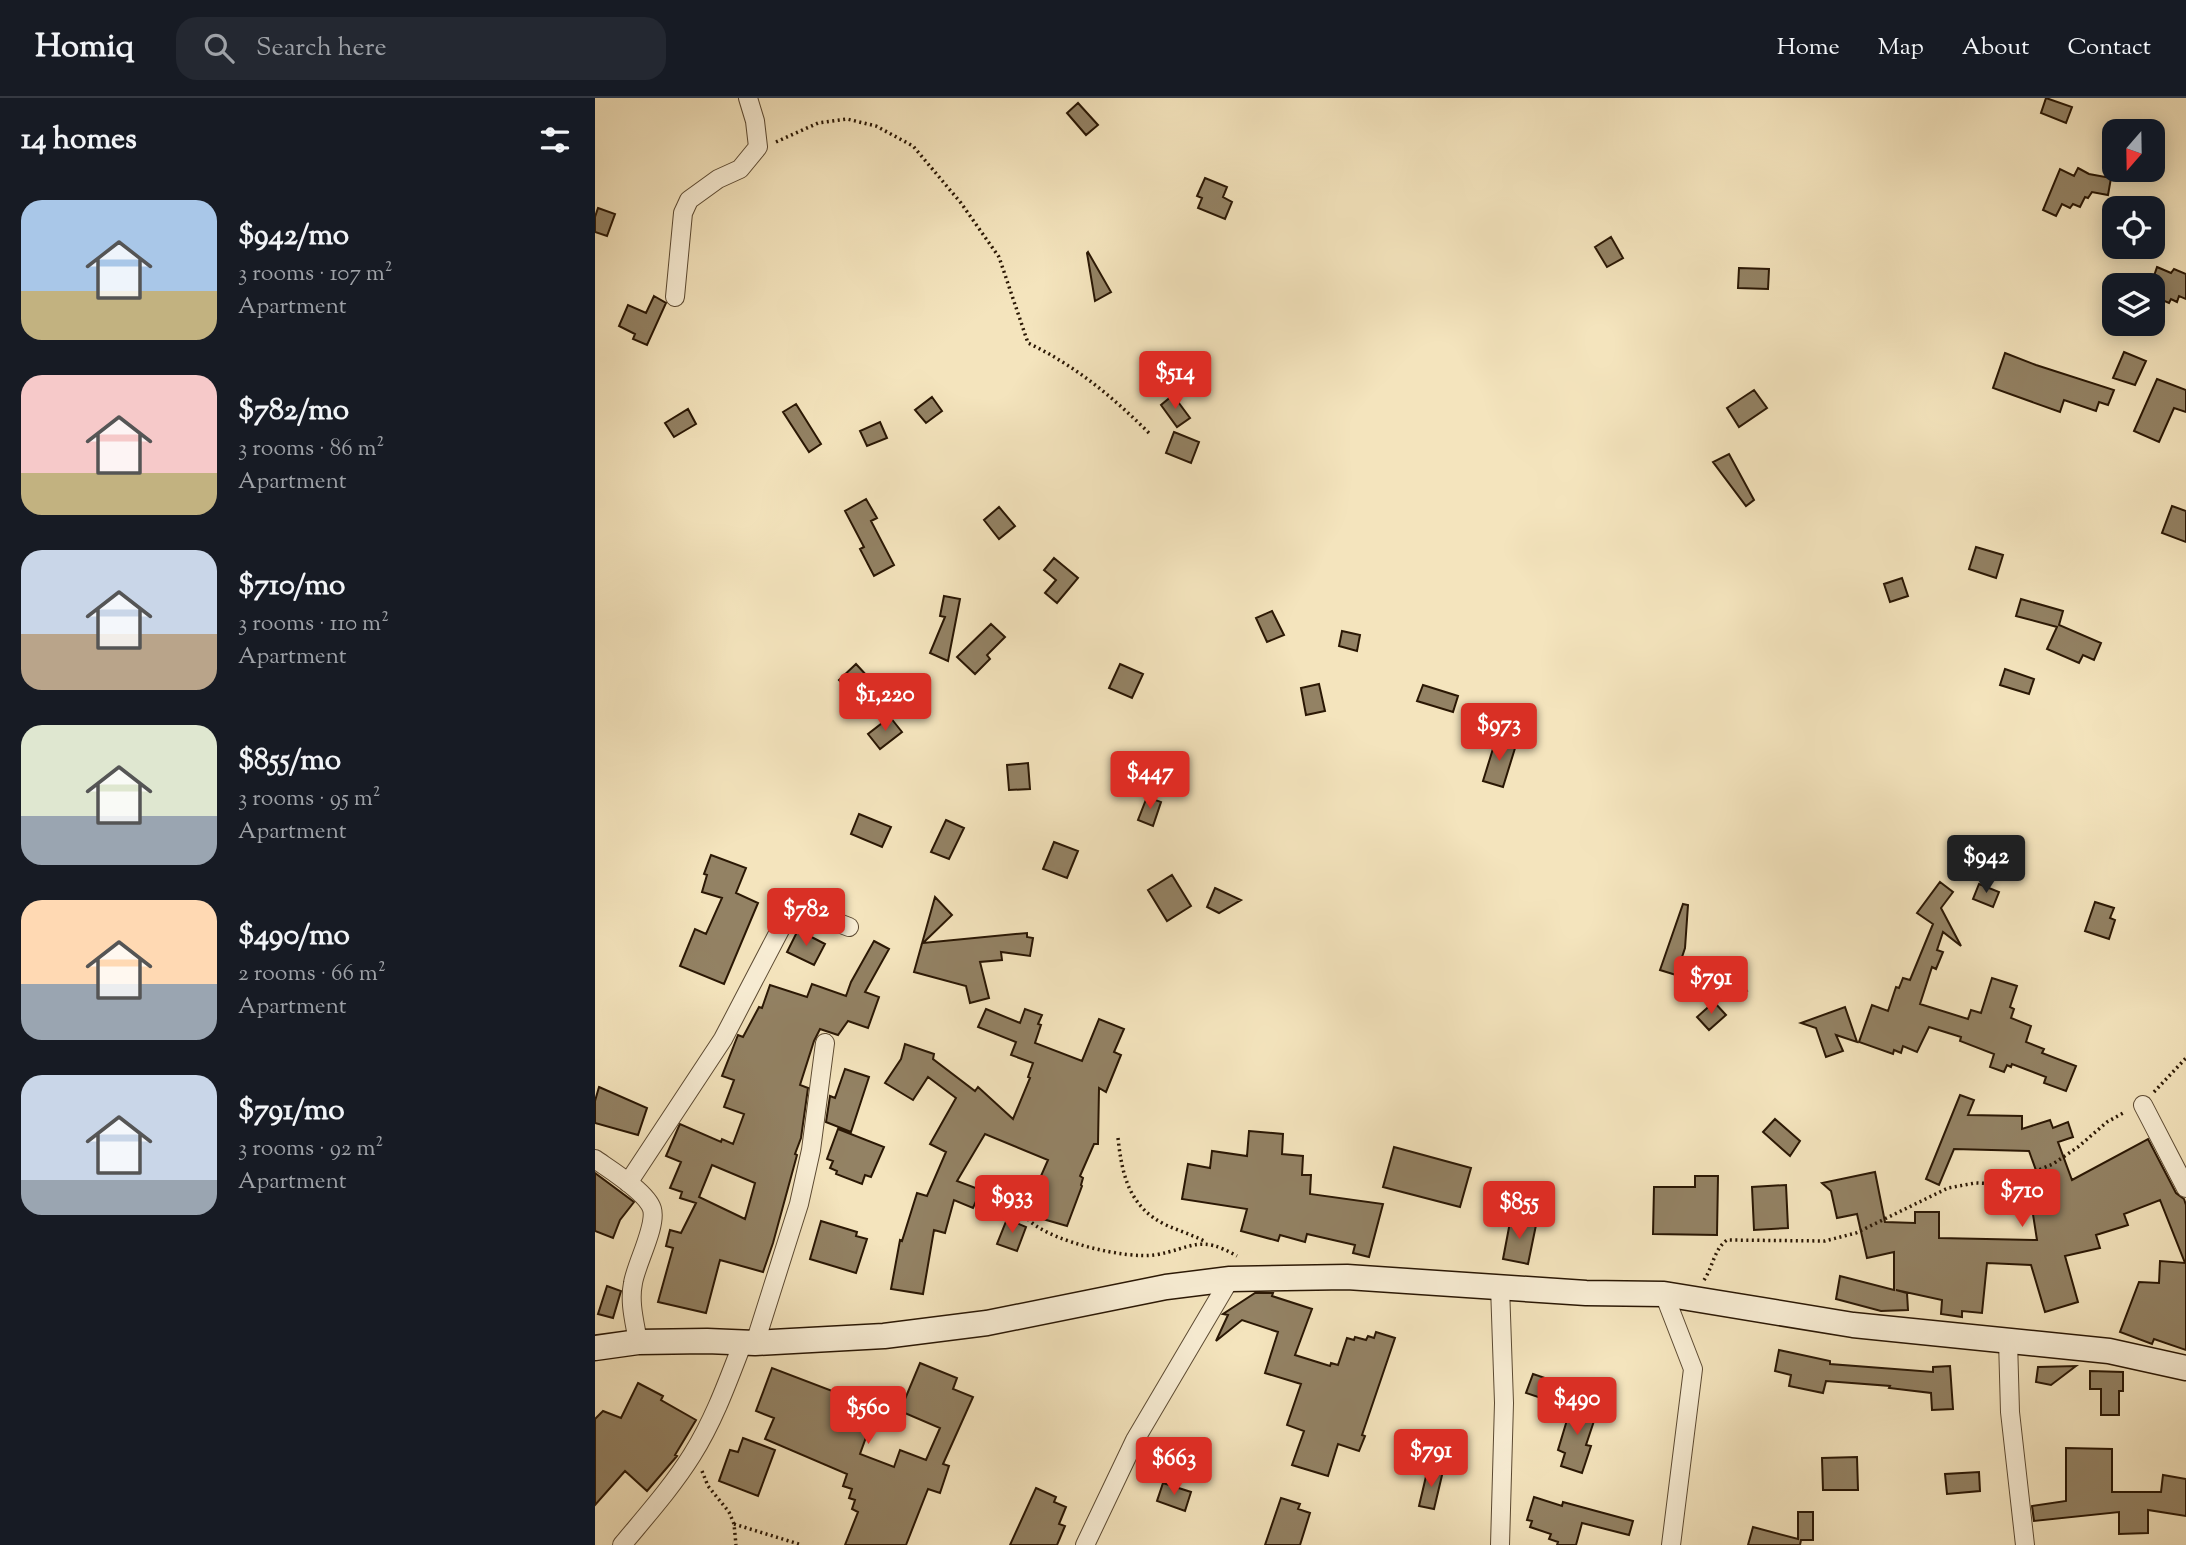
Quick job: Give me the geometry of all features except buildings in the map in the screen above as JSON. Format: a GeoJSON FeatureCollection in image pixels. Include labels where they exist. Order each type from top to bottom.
{"type":"FeatureCollection","features":[{"type":"Feature","properties":{"kind":"street"},"geometry":{"type":"LineString","coordinates":[[675,297],[683,213],[689,200],[718,179],[740,169],[758,147],[748,98]]}},
{"type":"Feature","properties":{"kind":"street"},"geometry":{"type":"LineString","coordinates":[[628,1183],[723,1039],[783,923],[794,912],[818,915],[849,927]]}},
{"type":"Feature","properties":{"kind":"street"},"geometry":{"type":"LineString","coordinates":[[622,1545],[693,1453],[749,1343],[799,1204],[811,1150],[825,1044]]}},
{"type":"Feature","properties":{"kind":"street"},"geometry":{"type":"LineString","coordinates":[[2143,1105],[2186,1188]]}},
{"type":"Feature","properties":{"kind":"street"},"geometry":{"type":"LineString","coordinates":[[595,1159],[628,1183],[647,1201],[652,1210],[652,1221],[633,1284],[632,1307],[638,1342]]}},
{"type":"Feature","properties":{"kind":"street"},"geometry":{"type":"LineString","coordinates":[[595,1348],[638,1342],[749,1343],[884,1336],[987,1323],[1166,1287],[1230,1279],[1347,1277],[1586,1293],[1664,1294],[1853,1325],[2109,1351],[2186,1368]]}},
{"type":"Feature","properties":{"kind":"street"},"geometry":{"type":"LineString","coordinates":[[1085,1545],[1135,1440],[1230,1279]]}},
{"type":"Feature","properties":{"kind":"street"},"geometry":{"type":"LineString","coordinates":[[1500,1286],[1504,1404],[1500,1545]]}},
{"type":"Feature","properties":{"kind":"street"},"geometry":{"type":"LineString","coordinates":[[1664,1294],[1693,1368],[1671,1545]]}},
{"type":"Feature","properties":{"kind":"street"},"geometry":{"type":"LineString","coordinates":[[2008,1340],[2010,1412],[2025,1545]]}},
{"type":"Feature","properties":{"kind":"path"},"geometry":{"type":"LineString","coordinates":[[758,147],[790,137],[818,123],[848,119],[876,126],[913,146],[961,203],[999,257],[1028,343],[1058,357],[1117,401],[1151,435]]}},
{"type":"Feature","properties":{"kind":"path"},"geometry":{"type":"LineString","coordinates":[[1690,1298],[1710,1271],[1719,1246],[1727,1240],[1825,1241],[1856,1233],[1948,1188],[1975,1183],[2005,1184],[2053,1164],[2107,1122],[2143,1105],[2186,1058]]}},
{"type":"Feature","properties":{"kind":"path"},"geometry":{"type":"LineString","coordinates":[[1118,1138],[1125,1182],[1145,1211],[1168,1226],[1257,1263],[1275,1278]]}},
{"type":"Feature","properties":{"kind":"path"},"geometry":{"type":"LineString","coordinates":[[990,1179],[1032,1223],[1054,1234],[1098,1249],[1129,1256],[1155,1254],[1192,1244],[1208,1243]]}},
{"type":"Feature","properties":{"kind":"path"},"geometry":{"type":"LineString","coordinates":[[693,1453],[708,1486],[729,1512],[734,1524],[736,1545]]}},
{"type":"Feature","properties":{"kind":"path"},"geometry":{"type":"LineString","coordinates":[[734,1524],[802,1545]]}}]}
